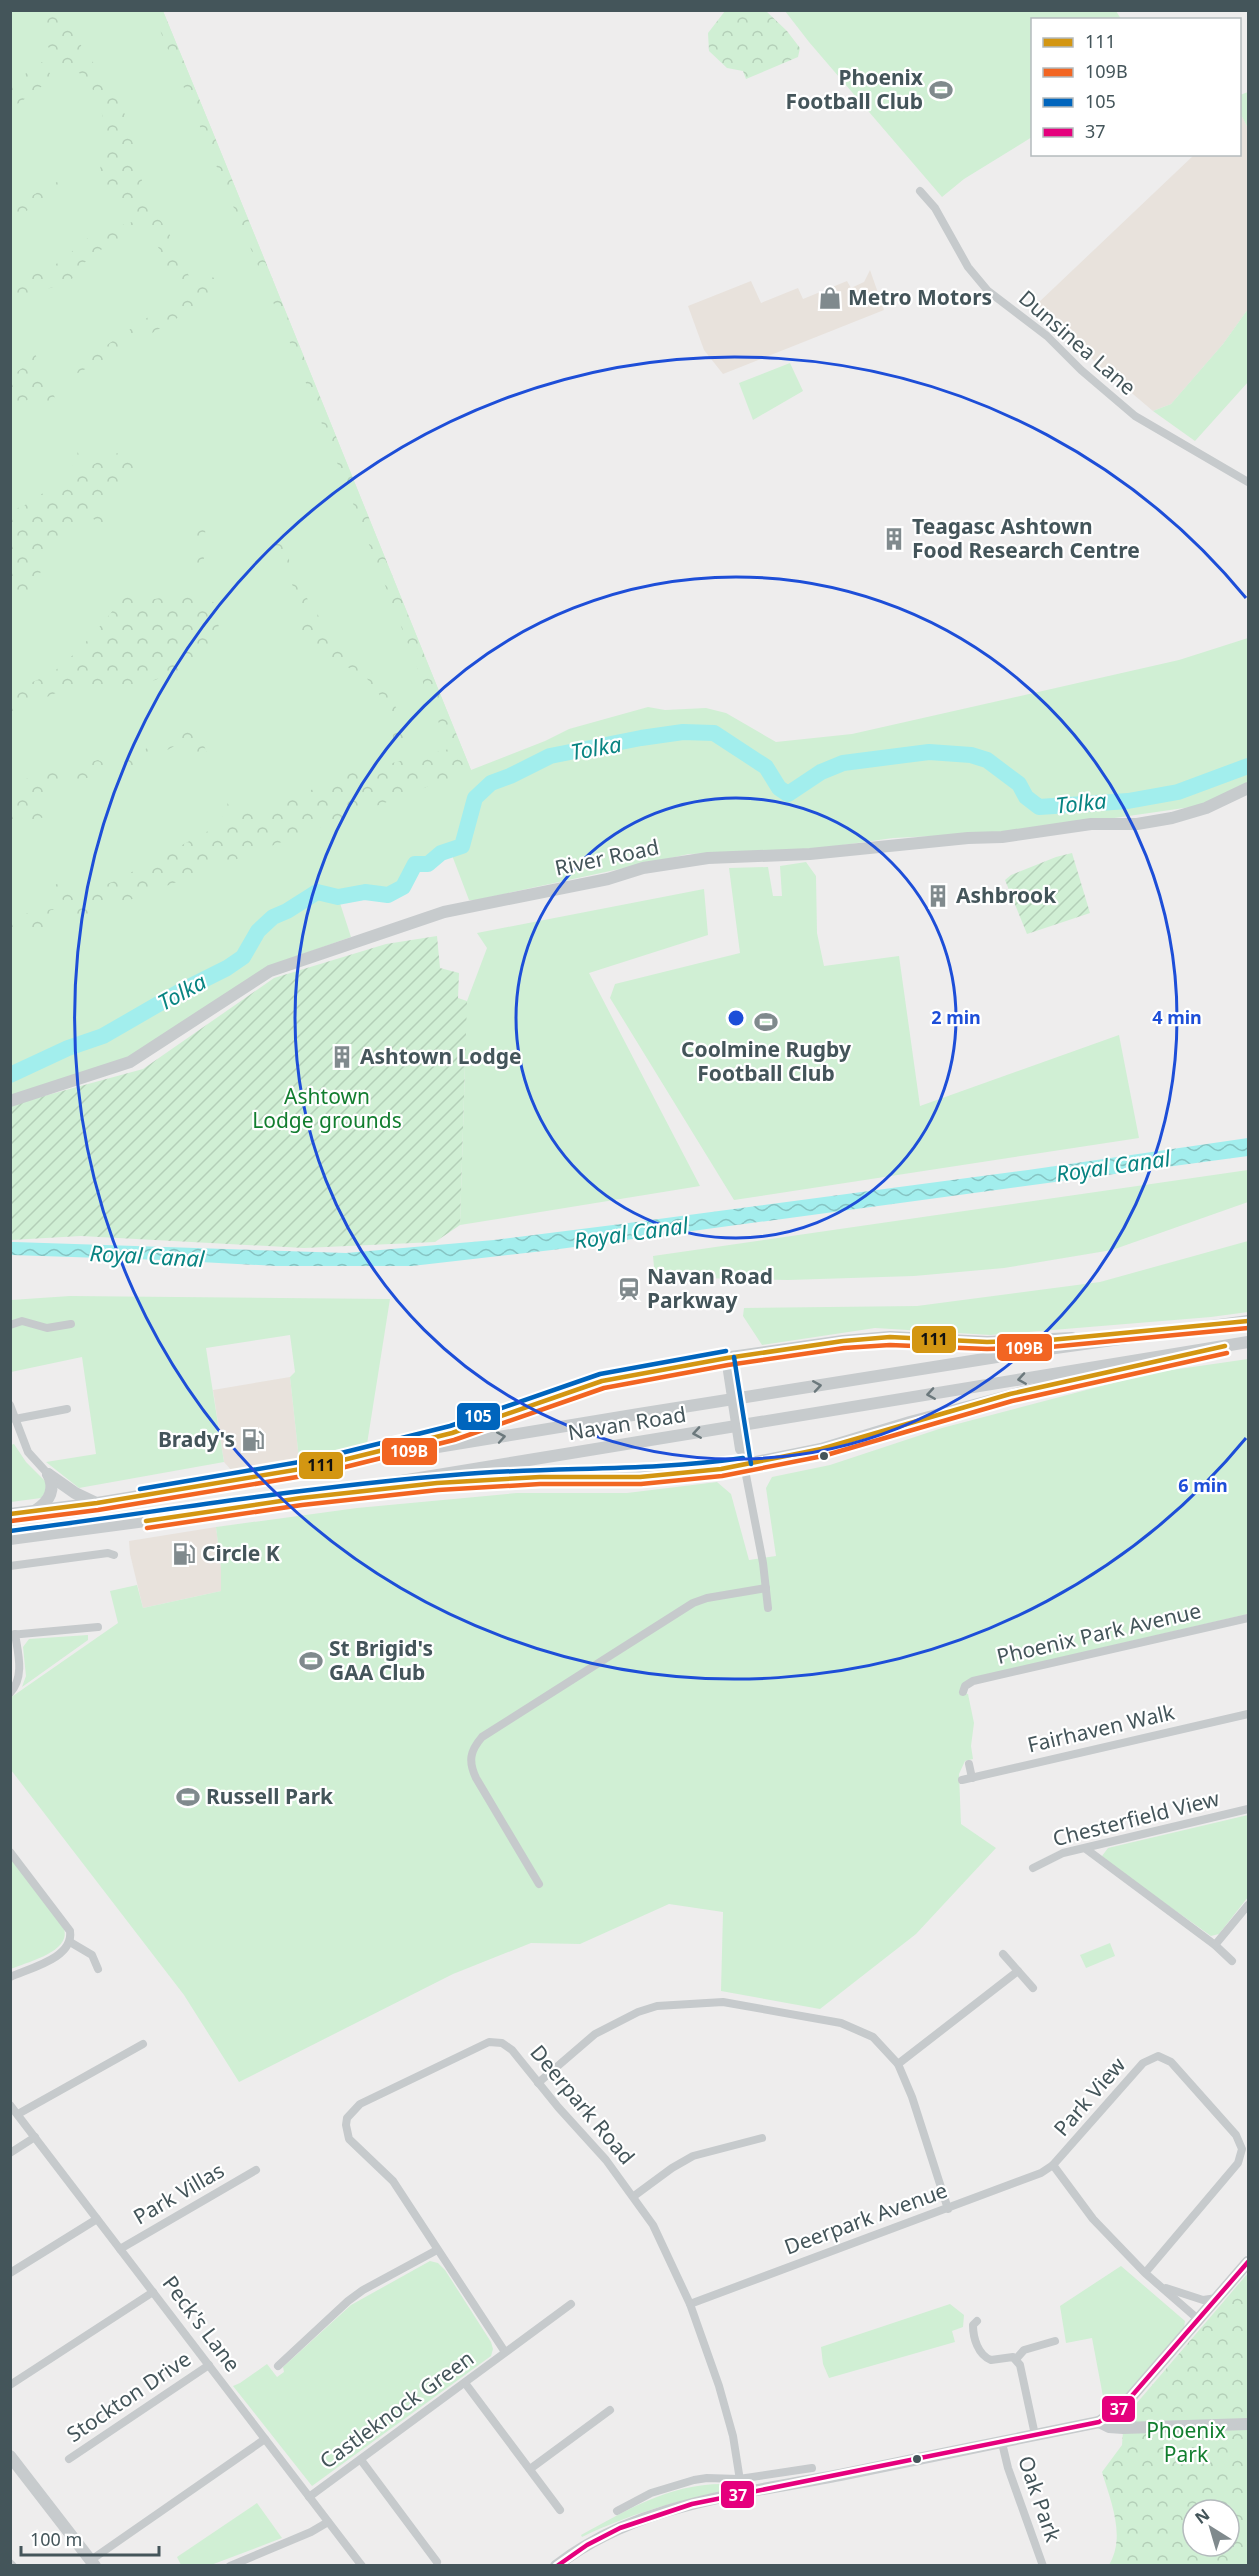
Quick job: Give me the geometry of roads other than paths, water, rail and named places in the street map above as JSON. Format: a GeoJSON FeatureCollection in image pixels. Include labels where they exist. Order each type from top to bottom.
{"type":"FeatureCollection","features":[{"type":"Feature","properties":{"kind":"main road","name":"River Road"},"geometry":{"type":"LineString","coordinates":[[10,1101],[130,1062],[270,971],[444,912],[608,879],[644,868],[708,858],[810,854],[932,841],[1002,837],[1091,824],[1137,824],[1172,818],[1206,808],[1248,788]]}},
{"type":"Feature","properties":{"kind":"main road","name":"Navan Road"},"geometry":{"type":"LineString","coordinates":[[10,1514],[97,1503],[1041,1350],[1248,1321]]}},
{"type":"Feature","properties":{"kind":"main road"},"geometry":{"type":"LineString","coordinates":[[319,1466],[452,1433],[602,1381],[727,1358],[878,1338],[987,1342],[1050,1340],[1232,1323]]}},
{"type":"Feature","properties":{"kind":"main road","name":"Navan Road"},"geometry":{"type":"LineString","coordinates":[[10,1539],[301,1498],[1248,1342]]}},
{"type":"Feature","properties":{"kind":"main road"},"geometry":{"type":"LineString","coordinates":[[301,1498],[490,1479],[640,1477],[744,1465],[821,1449],[1010,1394],[1204,1349]]}},
{"type":"Feature","properties":{"kind":"main road"},"geometry":{"type":"LineString","coordinates":[[727,1358],[744,1465]]}},
{"type":"Feature","properties":{"kind":"main road"},"geometry":{"type":"LineString","coordinates":[[48,1474],[75,1493],[97,1503]]}},
{"type":"Feature","properties":{"kind":"main road"},"geometry":{"type":"LineString","coordinates":[[35,1511],[47,1501],[52,1492],[48,1474]]}},
{"type":"Feature","properties":{"kind":"main road"},"geometry":{"type":"LineString","coordinates":[[556,2565],[587,2543],[617,2527],[642,2518],[742,2493],[1099,2422],[1124,2406],[1248,2262]]}},
{"type":"Feature","properties":{"kind":"main road"},"geometry":{"type":"LineString","coordinates":[[1099,2422],[1109,2427],[1123,2428],[1248,2424]]}},
{"type":"Feature","properties":{"kind":"main road"},"geometry":{"type":"LineString","coordinates":[[10,2456],[93,2563]]}},
{"type":"Feature","properties":{"kind":"street","name":"Dunsinea Lane"},"geometry":{"type":"LineString","coordinates":[[920,191],[935,208],[968,267],[988,291],[1047,336],[1081,370],[1135,416],[1248,482]]}},
{"type":"Feature","properties":{"kind":"street"},"geometry":{"type":"LineString","coordinates":[[10,1325],[22,1321],[47,1328],[71,1324]]}},
{"type":"Feature","properties":{"kind":"street"},"geometry":{"type":"LineString","coordinates":[[10,1405],[28,1452],[48,1474]]}},
{"type":"Feature","properties":{"kind":"street"},"geometry":{"type":"LineString","coordinates":[[15,1419],[67,1409]]}},
{"type":"Feature","properties":{"kind":"street"},"geometry":{"type":"LineString","coordinates":[[744,1465],[768,1608]]}},
{"type":"Feature","properties":{"kind":"street"},"geometry":{"type":"LineString","coordinates":[[10,1566],[108,1553],[114,1555]]}},
{"type":"Feature","properties":{"kind":"street"},"geometry":{"type":"LineString","coordinates":[[539,1884],[476,1778],[470,1759],[473,1748],[482,1737],[693,1603],[707,1598],[766,1588]]}},
{"type":"Feature","properties":{"kind":"street","name":"Phoenix Park Avenue"},"geometry":{"type":"LineString","coordinates":[[963,1692],[965,1686],[973,1682],[1248,1618]]}},
{"type":"Feature","properties":{"kind":"street"},"geometry":{"type":"LineString","coordinates":[[10,1693],[19,1680],[20,1671],[13,1634],[98,1627]]}},
{"type":"Feature","properties":{"kind":"street","name":"Fairhaven Walk"},"geometry":{"type":"LineString","coordinates":[[962,1780],[1248,1714]]}},
{"type":"Feature","properties":{"kind":"street"},"geometry":{"type":"LineString","coordinates":[[969,1764],[972,1778]]}},
{"type":"Feature","properties":{"kind":"street","name":"Chesterfield View"},"geometry":{"type":"LineString","coordinates":[[1034,1868],[1053,1856],[1248,1809]]}},
{"type":"Feature","properties":{"kind":"street"},"geometry":{"type":"LineString","coordinates":[[1086,1849],[1215,1945],[1232,1961]]}},
{"type":"Feature","properties":{"kind":"street"},"geometry":{"type":"LineString","coordinates":[[10,1852],[70,1930],[70,1942],[57,1955],[10,1977]]}},
{"type":"Feature","properties":{"kind":"street"},"geometry":{"type":"LineString","coordinates":[[1215,1945],[1248,1905]]}},
{"type":"Feature","properties":{"kind":"street"},"geometry":{"type":"LineString","coordinates":[[70,1942],[92,1955],[98,1969]]}},
{"type":"Feature","properties":{"kind":"street"},"geometry":{"type":"LineString","coordinates":[[1003,1954],[1033,1988]]}},
{"type":"Feature","properties":{"kind":"street"},"geometry":{"type":"LineString","coordinates":[[898,2064],[1018,1971]]}},
{"type":"Feature","properties":{"kind":"street"},"geometry":{"type":"LineString","coordinates":[[538,2083],[585,2041],[638,2012],[657,2006],[723,2002],[841,2023],[873,2037],[898,2064],[912,2097],[948,2209]]}},
{"type":"Feature","properties":{"kind":"street","name":"Deerpark Road"},"geometry":{"type":"LineString","coordinates":[[428,2235],[393,2181],[349,2139],[346,2124],[351,2112],[378,2095],[489,2042],[507,2046],[591,2141],[634,2196],[653,2225],[690,2304],[724,2402],[733,2436],[742,2493]]}},
{"type":"Feature","properties":{"kind":"street"},"geometry":{"type":"LineString","coordinates":[[18,2114],[143,2044]]}},
{"type":"Feature","properties":{"kind":"street","name":"Park View"},"geometry":{"type":"LineString","coordinates":[[1145,2273],[1238,2163],[1242,2149],[1236,2135],[1171,2062],[1158,2056],[1143,2064],[1053,2165],[1093,2219],[1145,2273],[1199,2320]]}},
{"type":"Feature","properties":{"kind":"street","name":"Peck's Lane"},"geometry":{"type":"LineString","coordinates":[[10,2105],[362,2565]]}},
{"type":"Feature","properties":{"kind":"street"},"geometry":{"type":"LineString","coordinates":[[10,2153],[35,2137]]}},
{"type":"Feature","properties":{"kind":"street"},"geometry":{"type":"LineString","coordinates":[[634,2196],[672,2168],[693,2156],[762,2138]]}},
{"type":"Feature","properties":{"kind":"street","name":"Deerpark Avenue"},"geometry":{"type":"LineString","coordinates":[[690,2304],[948,2209],[1041,2173],[1053,2165]]}},
{"type":"Feature","properties":{"kind":"street","name":"Park Villas"},"geometry":{"type":"LineString","coordinates":[[120,2248],[256,2170]]}},
{"type":"Feature","properties":{"kind":"street"},"geometry":{"type":"LineString","coordinates":[[10,2273],[97,2219]]}},
{"type":"Feature","properties":{"kind":"street","name":"Castleknock Green"},"geometry":{"type":"LineString","coordinates":[[428,2235],[505,2352]]}},
{"type":"Feature","properties":{"kind":"street"},"geometry":{"type":"LineString","coordinates":[[278,2366],[363,2290],[437,2250]]}},
{"type":"Feature","properties":{"kind":"street","name":"Park View"},"geometry":{"type":"LineString","coordinates":[[1160,2286],[1203,2300],[1217,2298]]}},
{"type":"Feature","properties":{"kind":"street"},"geometry":{"type":"LineString","coordinates":[[10,2385],[153,2292]]}},
{"type":"Feature","properties":{"kind":"street","name":"Castleknock Green"},"geometry":{"type":"LineString","coordinates":[[309,2497],[571,2304]]}},
{"type":"Feature","properties":{"kind":"street"},"geometry":{"type":"LineString","coordinates":[[977,2321],[973,2325],[974,2335],[979,2350],[987,2359],[1008,2356],[1016,2359],[1020,2365],[1035,2435]]}},
{"type":"Feature","properties":{"kind":"street"},"geometry":{"type":"LineString","coordinates":[[1016,2359],[1024,2350],[1055,2341]]}},
{"type":"Feature","properties":{"kind":"street","name":"Stockton Drive"},"geometry":{"type":"LineString","coordinates":[[69,2459],[209,2365]]}},
{"type":"Feature","properties":{"kind":"street"},"geometry":{"type":"LineString","coordinates":[[465,2383],[560,2510]]}},
{"type":"Feature","properties":{"kind":"street"},"geometry":{"type":"LineString","coordinates":[[530,2469],[610,2410]]}},
{"type":"Feature","properties":{"kind":"street"},"geometry":{"type":"LineString","coordinates":[[93,2563],[265,2439]]}},
{"type":"Feature","properties":{"kind":"street","name":"Oak Park"},"geometry":{"type":"LineString","coordinates":[[1002,2443],[1008,2468],[1043,2565]]}},
{"type":"Feature","properties":{"kind":"street"},"geometry":{"type":"LineString","coordinates":[[361,2460],[437,2562]]}},
{"type":"Feature","properties":{"kind":"street"},"geometry":{"type":"LineString","coordinates":[[617,2511],[651,2493],[707,2478],[739,2479],[812,2468]]}},
{"type":"Feature","properties":{"kind":"street"},"geometry":{"type":"LineString","coordinates":[[230,2565],[311,2532],[328,2522]]}},
{"type":"Feature","properties":{"kind":"water","name":"Royal Canal"},"geometry":{"type":"Polygon","coordinates":[[[1248,1138],[1248,1156],[552,1250],[412,1266],[276,1266],[11,1255],[11,1242],[346,1253],[494,1240],[1028,1170],[1248,1138]]]}},
{"type":"Feature","properties":{"kind":"waterway","name":"Tolka"},"geometry":{"type":"LineString","coordinates":[[10,1075],[68,1048],[103,1036],[181,991],[227,968],[243,957],[258,931],[273,917],[317,892],[338,897],[365,892],[388,895],[403,887],[415,864],[428,864],[441,853],[462,846],[475,798],[491,783],[550,756],[683,732],[714,733],[766,767],[779,788],[788,794],[821,772],[843,763],[929,752],[971,755],[987,760],[1019,784],[1026,797],[1039,807],[1128,801],[1178,792],[1248,766]]}},
{"type":"Feature","properties":{"kind":"place","name":"Phoenix Football Club"},"geometry":{"type":"Point","coordinates":[941,90]}},
{"type":"Feature","properties":{"kind":"place","name":"Metro Motors"},"geometry":{"type":"Point","coordinates":[830,298]}},
{"type":"Feature","properties":{"kind":"place","name":"Teagasc Ashtown Food Research Centre"},"geometry":{"type":"Point","coordinates":[894,539]}},
{"type":"Feature","properties":{"kind":"place","name":"Ashbrook"},"geometry":{"type":"Point","coordinates":[938,896]}},
{"type":"Feature","properties":{"kind":"place","name":"Coolmine Rugby Football Club"},"geometry":{"type":"Point","coordinates":[766,1022]}},
{"type":"Feature","properties":{"kind":"place","name":"Ashtown Lodge"},"geometry":{"type":"Point","coordinates":[342,1057]}},
{"type":"Feature","properties":{"kind":"place","name":"Navan Road Parkway"},"geometry":{"type":"Point","coordinates":[629,1289]}},
{"type":"Feature","properties":{"kind":"place","name":"Brady's"},"geometry":{"type":"Point","coordinates":[253,1440]}},
{"type":"Feature","properties":{"kind":"place","name":"Circle K"},"geometry":{"type":"Point","coordinates":[184,1554]}},
{"type":"Feature","properties":{"kind":"place","name":"St Brigid's GAA Club"},"geometry":{"type":"Point","coordinates":[311,1661]}},
{"type":"Feature","properties":{"kind":"place","name":"Russell Park"},"geometry":{"type":"Point","coordinates":[188,1797]}},
{"type":"Feature","properties":{"kind":"park label","name":"Ashtown Lodge grounds"},"geometry":{"type":"Point","coordinates":[327,1109]}},
{"type":"Feature","properties":{"kind":"park label","name":"Phoenix Park"},"geometry":{"type":"Point","coordinates":[1186,2443]}}]}
